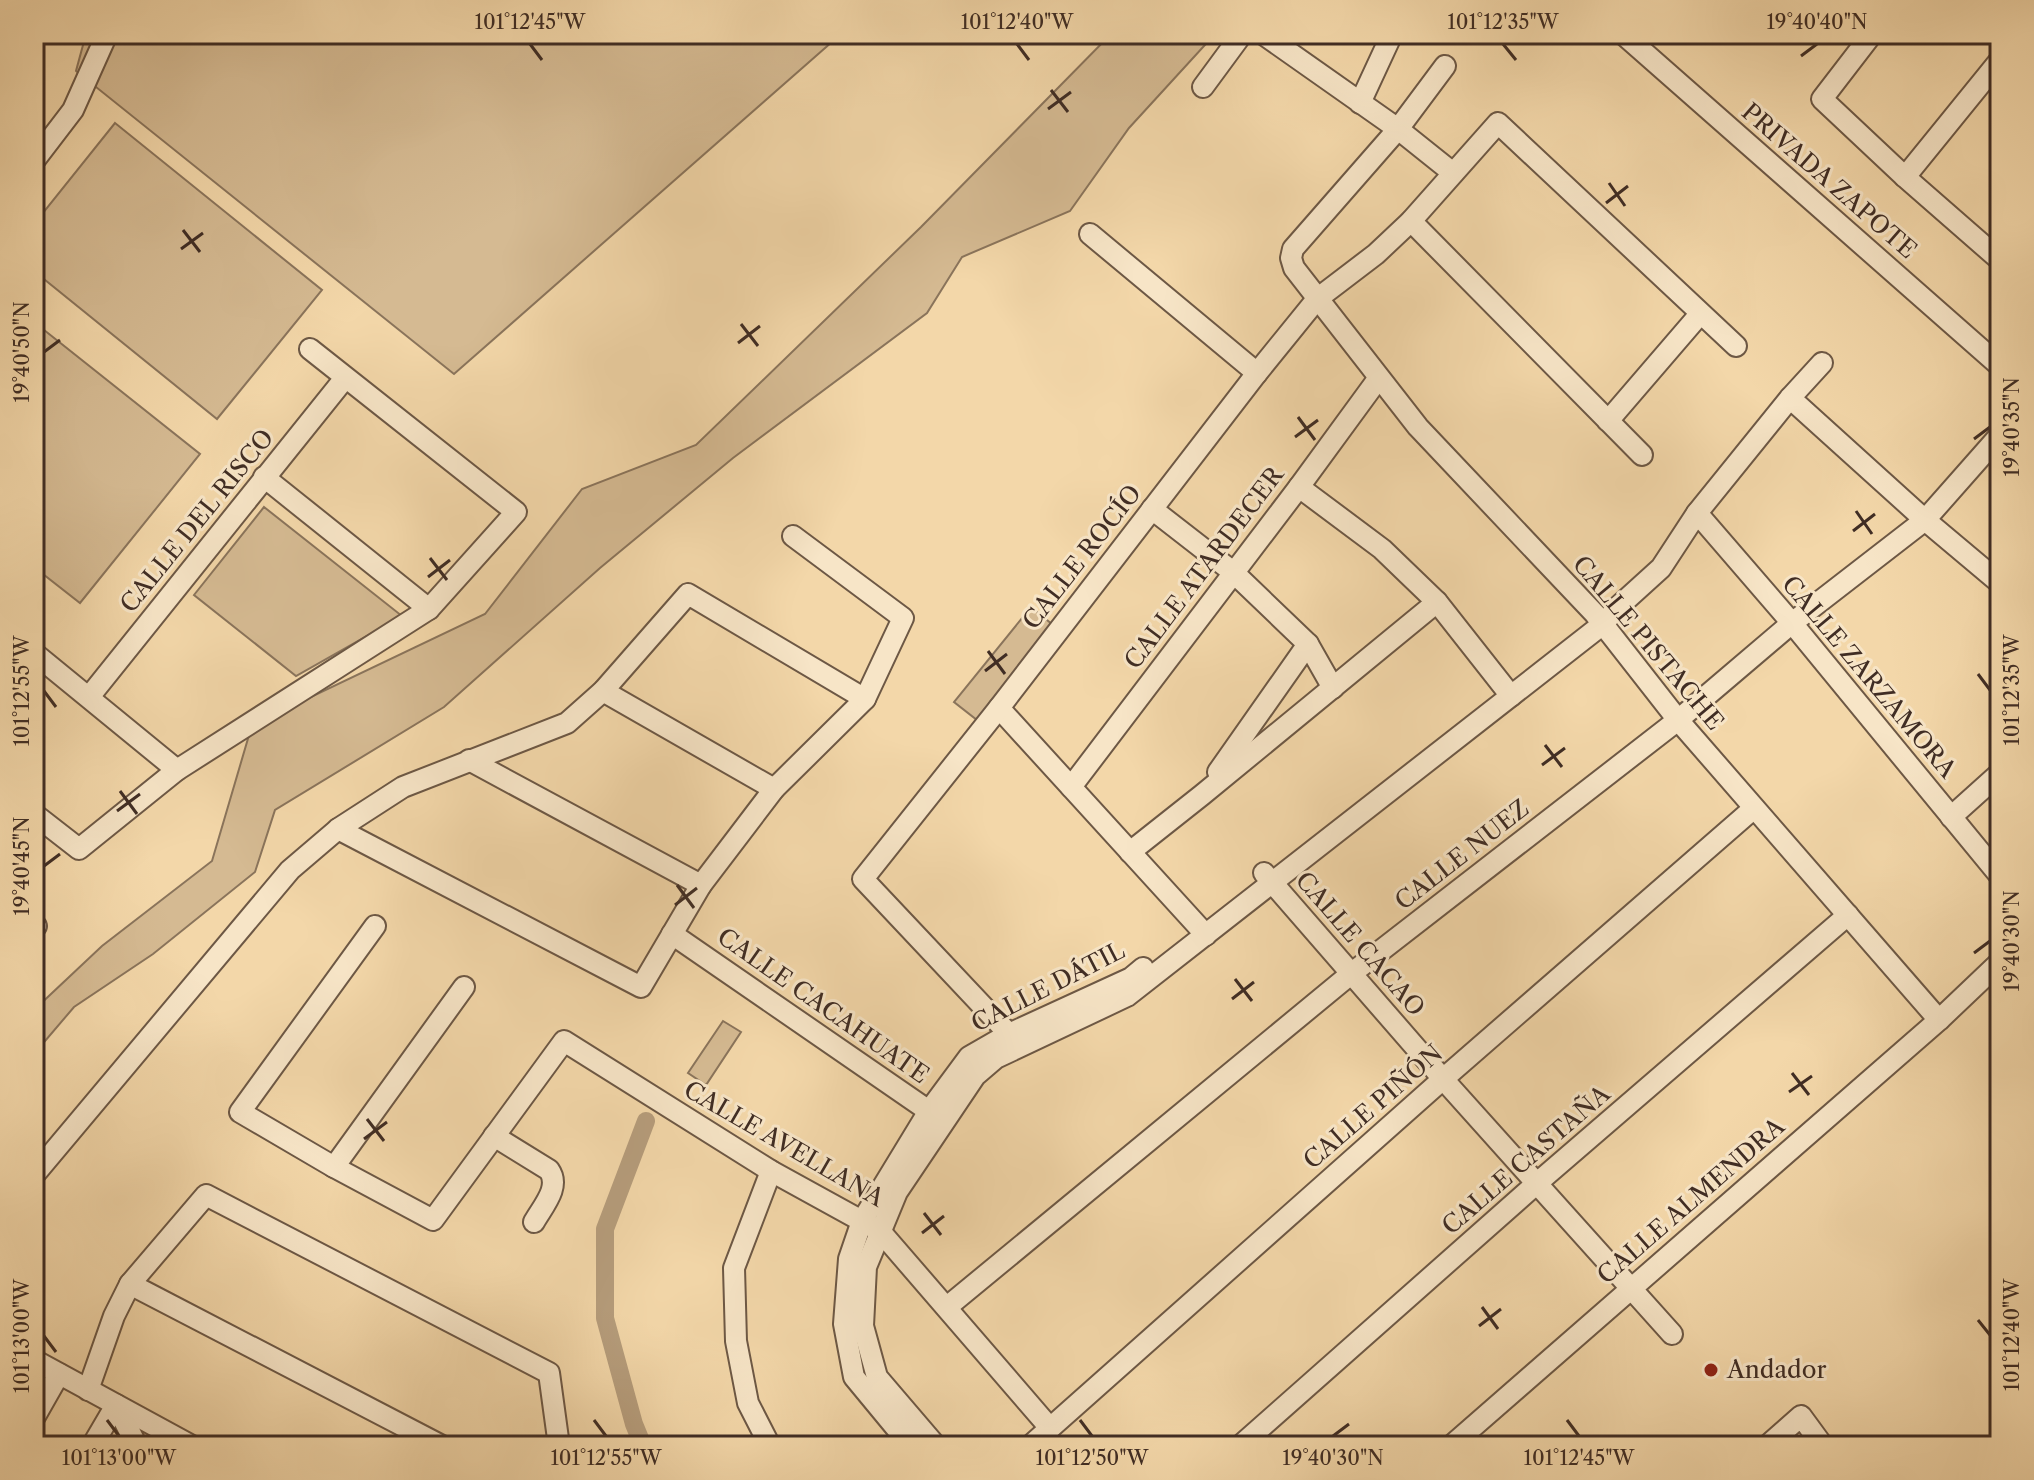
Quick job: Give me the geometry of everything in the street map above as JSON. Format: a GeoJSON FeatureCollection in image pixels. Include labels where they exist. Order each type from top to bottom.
{"type":"FeatureCollection","features":[{"type":"Feature","properties":{"kind":"street"},"geometry":{"type":"LineString","coordinates":[[34,161],[73,110],[107,34]]}},
{"type":"Feature","properties":{"kind":"street"},"geometry":{"type":"LineString","coordinates":[[1203,87],[1242,34]]}},
{"type":"Feature","properties":{"kind":"street"},"geometry":{"type":"LineString","coordinates":[[1263,34],[1398,129],[1453,173]]}},
{"type":"Feature","properties":{"kind":"street"},"geometry":{"type":"LineString","coordinates":[[1360,103],[1392,34]]}},
{"type":"Feature","properties":{"kind":"street","name":"PRIVADA ZAPOTE"},"geometry":{"type":"LineString","coordinates":[[1623,34],[2000,366]]}},
{"type":"Feature","properties":{"kind":"street"},"geometry":{"type":"LineString","coordinates":[[1872,34],[1822,99],[1905,177],[1998,254]]}},
{"type":"Feature","properties":{"kind":"street"},"geometry":{"type":"LineString","coordinates":[[1905,177],[2000,60]]}},
{"type":"Feature","properties":{"kind":"street","name":"CALLE PISTACHE"},"geometry":{"type":"LineString","coordinates":[[1445,66],[1398,129],[1293,249],[1291,258],[1294,268],[1418,427],[1599,619],[1753,809],[1939,1020]]}},
{"type":"Feature","properties":{"kind":"street","name":"CALLE ROCÍO"},"geometry":{"type":"LineString","coordinates":[[1009,1034],[863,879],[1317,299],[1376,254],[1411,221],[1498,123],[1700,314]]}},
{"type":"Feature","properties":{"kind":"street"},"geometry":{"type":"LineString","coordinates":[[1411,221],[1642,455]]}},
{"type":"Feature","properties":{"kind":"street"},"geometry":{"type":"LineString","coordinates":[[1090,234],[1257,373]]}},
{"type":"Feature","properties":{"kind":"street"},"geometry":{"type":"LineString","coordinates":[[1608,421],[1700,314],[1736,346]]}},
{"type":"Feature","properties":{"kind":"street"},"geometry":{"type":"LineString","coordinates":[[34,814],[79,849],[177,770],[429,609],[516,512],[310,349]]}},
{"type":"Feature","properties":{"kind":"street","name":"CALLE DÁTIL"},"geometry":{"type":"LineString","coordinates":[[911,1446],[854,1377],[844,1324],[849,1259],[862,1221],[936,1116],[996,1058],[1127,996],[1202,930],[1618,607],[1661,568],[1697,513],[1822,363]]}},
{"type":"Feature","properties":{"kind":"street","name":"CALLE DEL RISCO"},"geometry":{"type":"LineString","coordinates":[[89,697],[345,378]]}},
{"type":"Feature","properties":{"kind":"street","name":"CALLE ATARDECER"},"geometry":{"type":"LineString","coordinates":[[1071,787],[1378,379]]}},
{"type":"Feature","properties":{"kind":"street"},"geometry":{"type":"LineString","coordinates":[[1790,398],[2000,583]]}},
{"type":"Feature","properties":{"kind":"street","name":"CALLE NUEZ"},"geometry":{"type":"LineString","coordinates":[[947,1307],[1352,973],[1678,720],[1792,623],[1925,520],[2000,435]]}},
{"type":"Feature","properties":{"kind":"street"},"geometry":{"type":"LineString","coordinates":[[264,477],[429,609]]}},
{"type":"Feature","properties":{"kind":"street"},"geometry":{"type":"LineString","coordinates":[[1299,487],[1382,549],[1437,602],[1507,692]]}},
{"type":"Feature","properties":{"kind":"street"},"geometry":{"type":"LineString","coordinates":[[1152,509],[1233,572],[1308,644],[1333,688]]}},
{"type":"Feature","properties":{"kind":"street","name":"CALLE ZARZAMORA"},"geometry":{"type":"LineString","coordinates":[[1697,513],[1792,623],[2000,876]]}},
{"type":"Feature","properties":{"kind":"street"},"geometry":{"type":"LineString","coordinates":[[338,829],[641,987],[701,885],[774,789],[865,699],[903,618],[793,536]]}},
{"type":"Feature","properties":{"kind":"street"},"geometry":{"type":"LineString","coordinates":[[34,1175],[290,870],[338,829],[403,787],[567,723],[603,691],[688,594],[865,699]]}},
{"type":"Feature","properties":{"kind":"street"},"geometry":{"type":"LineString","coordinates":[[1130,852],[1437,602]]}},
{"type":"Feature","properties":{"kind":"street"},"geometry":{"type":"LineString","coordinates":[[1202,795],[1308,644]]}},
{"type":"Feature","properties":{"kind":"street"},"geometry":{"type":"LineString","coordinates":[[34,653],[177,770]]}},
{"type":"Feature","properties":{"kind":"street"},"geometry":{"type":"LineString","coordinates":[[603,691],[774,789]]}},
{"type":"Feature","properties":{"kind":"street"},"geometry":{"type":"LineString","coordinates":[[999,708],[1202,930]]}},
{"type":"Feature","properties":{"kind":"street"},"geometry":{"type":"LineString","coordinates":[[469,760],[701,885]]}},
{"type":"Feature","properties":{"kind":"street"},"geometry":{"type":"LineString","coordinates":[[1951,817],[2000,773]]}},
{"type":"Feature","properties":{"kind":"street","name":"CALLE PIÑÓN"},"geometry":{"type":"LineString","coordinates":[[1030,1446],[1753,809]]}},
{"type":"Feature","properties":{"kind":"street","name":"CALLE CACAO"},"geometry":{"type":"LineString","coordinates":[[1268,878],[1672,1334]]}},
{"type":"Feature","properties":{"kind":"street","name":"CALLE CASTAÑA"},"geometry":{"type":"LineString","coordinates":[[1240,1446],[1536,1184],[1848,915]]}},
{"type":"Feature","properties":{"kind":"street"},"geometry":{"type":"LineString","coordinates":[[375,926],[240,1112],[433,1220],[494,1136],[549,1170],[554,1177],[554,1186],[534,1222]]}},
{"type":"Feature","properties":{"kind":"street","name":"CALLE DÁTIL"},"geometry":{"type":"LineString","coordinates":[[936,1446],[877,1377],[863,1326],[866,1267],[897,1192],[936,1116],[969,1057],[1009,1034],[1131,978],[1202,930]]}},
{"type":"Feature","properties":{"kind":"street","name":"CALLE CACAHUATE"},"geometry":{"type":"LineString","coordinates":[[672,934],[936,1116]]}},
{"type":"Feature","properties":{"kind":"street","name":"CALLE ALMENDRA"},"geometry":{"type":"LineString","coordinates":[[1451,1446],[1939,1020],[2000,962]]}},
{"type":"Feature","properties":{"kind":"street"},"geometry":{"type":"LineString","coordinates":[[334,1167],[464,987]]}},
{"type":"Feature","properties":{"kind":"street","name":"CALLE AVELLANA"},"geometry":{"type":"LineString","coordinates":[[494,1136],[564,1041],[771,1171],[880,1231],[1050,1428]]}},
{"type":"Feature","properties":{"kind":"street"},"geometry":{"type":"LineString","coordinates":[[770,1446],[748,1403],[736,1341],[734,1268],[771,1171]]}},
{"type":"Feature","properties":{"kind":"street"},"geometry":{"type":"LineString","coordinates":[[88,1390],[114,1316],[130,1284],[206,1195],[549,1373],[559,1446]]}},
{"type":"Feature","properties":{"kind":"street"},"geometry":{"type":"LineString","coordinates":[[130,1284],[442,1446]]}},
{"type":"Feature","properties":{"kind":"street"},"geometry":{"type":"LineString","coordinates":[[34,1360],[192,1446]]}},
{"type":"Feature","properties":{"kind":"street"},"geometry":{"type":"LineString","coordinates":[[34,1418],[59,1374]]}},
{"type":"Feature","properties":{"kind":"street"},"geometry":{"type":"LineString","coordinates":[[92,1446],[116,1405]]}},
{"type":"Feature","properties":{"kind":"street"},"geometry":{"type":"LineString","coordinates":[[116,1405],[137,1446]]}},
{"type":"Feature","properties":{"kind":"street"},"geometry":{"type":"LineString","coordinates":[[1767,1446],[1801,1416],[1823,1446]]}},
{"type":"Feature","properties":{"kind":"shaded area"},"geometry":{"type":"Polygon","coordinates":[[[86,34],[841,34],[454,374],[76,71],[86,34]]]}},
{"type":"Feature","properties":{"kind":"shaded area"},"geometry":{"type":"Polygon","coordinates":[[[1111,34],[1215,34],[1129,128],[1070,211],[962,257],[927,313],[733,458],[600,568],[444,707],[275,810],[255,872],[153,954],[74,1007],[34,1054],[34,1010],[102,946],[212,861],[252,725],[485,614],[582,489],[696,445],[921,227],[1111,34]]]}},
{"type":"Feature","properties":{"kind":"shaded area"},"geometry":{"type":"Polygon","coordinates":[[[115,123],[322,290],[217,419],[34,271],[34,224],[115,123]]]}},
{"type":"Feature","properties":{"kind":"shaded area"},"geometry":{"type":"Polygon","coordinates":[[[34,322],[200,454],[80,603],[34,567],[34,322]]]}},
{"type":"Feature","properties":{"kind":"shaded area"},"geometry":{"type":"Polygon","coordinates":[[[264,507],[402,616],[296,676],[194,595],[264,507]]]}},
{"type":"Feature","properties":{"kind":"shaded area"},"geometry":{"type":"Polygon","coordinates":[[[1031,607],[1053,625],[977,720],[954,702],[1031,607]]]}},
{"type":"Feature","properties":{"kind":"shaded area"},"geometry":{"type":"Polygon","coordinates":[[[723,1021],[741,1032],[706,1085],[688,1073],[723,1021]]]}},
{"type":"Feature","properties":{"kind":"waterway"},"geometry":{"type":"LineString","coordinates":[[643,1446],[605,1318],[605,1229],[646,1121]]}},
{"type":"Feature","properties":{"kind":"place","name":"Andador"},"geometry":{"type":"Point","coordinates":[1711,1370]}}]}
